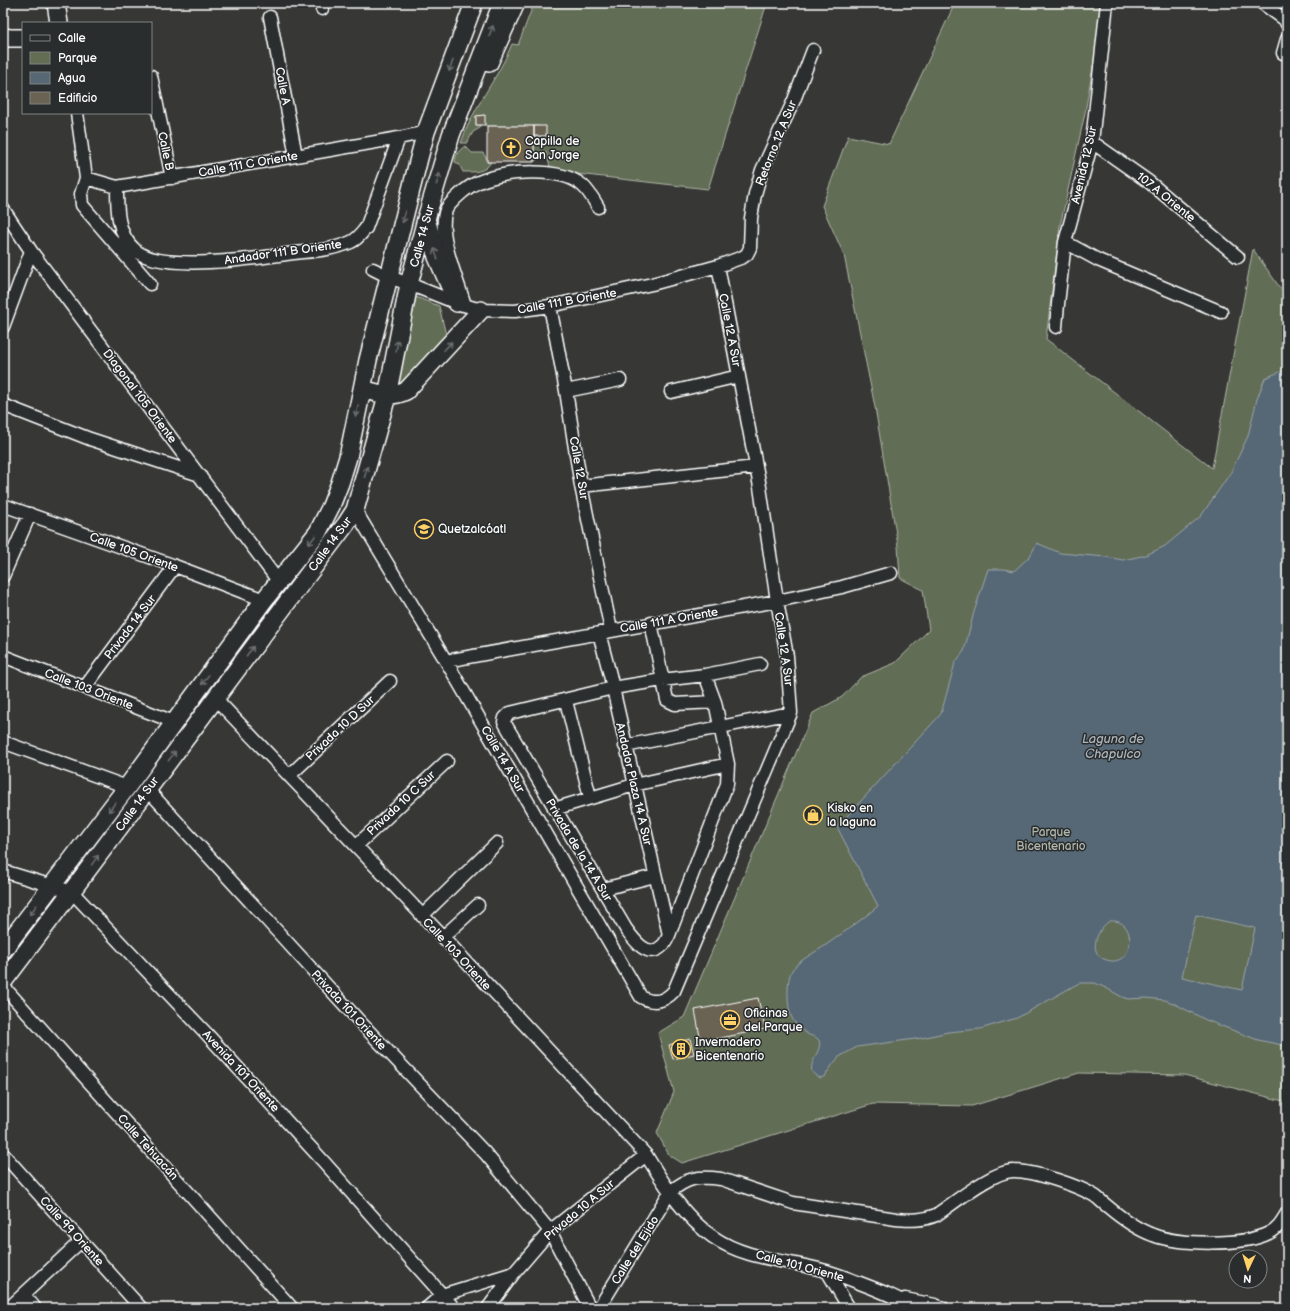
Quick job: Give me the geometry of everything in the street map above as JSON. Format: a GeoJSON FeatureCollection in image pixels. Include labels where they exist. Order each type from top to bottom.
{"type":"FeatureCollection","features":[{"type":"Feature","properties":{"kind":"main road"},"geometry":{"type":"LineString","coordinates":[[56,3],[59,22]]}},
{"type":"Feature","properties":{"kind":"main road","name":"Calle 14 Sur"},"geometry":{"type":"LineString","coordinates":[[3,950],[127,787],[264,600],[318,532],[332,506],[348,457],[368,360],[426,132],[474,3]]}},
{"type":"Feature","properties":{"kind":"main road","name":"Calle 14 Sur"},"geometry":{"type":"LineString","coordinates":[[3,982],[72,892],[355,510],[387,396],[409,284],[426,219],[451,134],[502,3]]}},
{"type":"Feature","properties":{"kind":"main road"},"geometry":{"type":"LineString","coordinates":[[469,88],[485,71],[516,3]]}},
{"type":"Feature","properties":{"kind":"main road"},"geometry":{"type":"LineString","coordinates":[[3,37],[22,38]]}},
{"type":"Feature","properties":{"kind":"main road"},"geometry":{"type":"LineString","coordinates":[[362,389],[387,396],[400,394],[406,391],[468,306],[436,257],[426,219]]}},
{"type":"Feature","properties":{"kind":"street","name":"Avenida 12 Sur"},"geometry":{"type":"LineString","coordinates":[[1056,327],[1065,242],[1092,142],[1107,3]]}},
{"type":"Feature","properties":{"kind":"street"},"geometry":{"type":"LineString","coordinates":[[1262,3],[1284,19],[1287,24]]}},
{"type":"Feature","properties":{"kind":"street","name":"Calle A"},"geometry":{"type":"LineString","coordinates":[[270,17],[296,156]]}},
{"type":"Feature","properties":{"kind":"street"},"geometry":{"type":"LineString","coordinates":[[1283,53],[1287,39]]}},
{"type":"Feature","properties":{"kind":"street","name":"Retorno 12 A Sur"},"geometry":{"type":"LineString","coordinates":[[718,266],[743,257],[747,254],[750,248],[751,218],[755,194],[762,170],[794,100],[813,50]]}},
{"type":"Feature","properties":{"kind":"street","name":"Calle B"},"geometry":{"type":"LineString","coordinates":[[152,81],[172,178]]}},
{"type":"Feature","properties":{"kind":"street"},"geometry":{"type":"LineString","coordinates":[[77,114],[86,178],[81,194],[82,205],[150,284]]}},
{"type":"Feature","properties":{"kind":"street","name":"Calle 111 C Oriente"},"geometry":{"type":"LineString","coordinates":[[86,178],[117,188],[426,132]]}},
{"type":"Feature","properties":{"kind":"street","name":"Andador 111 B Oriente"},"geometry":{"type":"LineString","coordinates":[[117,188],[117,210],[121,232],[127,242],[136,251],[146,257],[158,260],[198,262],[241,261],[328,249],[350,243],[359,238],[366,228],[398,138]]}},
{"type":"Feature","properties":{"kind":"street","name":"107 A Oriente"},"geometry":{"type":"LineString","coordinates":[[1092,142],[1148,182],[1238,257]]}},
{"type":"Feature","properties":{"kind":"street"},"geometry":{"type":"LineString","coordinates":[[468,306],[447,248],[445,234],[446,210],[460,194],[482,180],[521,173],[545,172],[559,175],[582,185],[598,207]]}},
{"type":"Feature","properties":{"kind":"street","name":"Diagonal 105 Oriente"},"geometry":{"type":"LineString","coordinates":[[3,209],[31,251],[279,582]]}},
{"type":"Feature","properties":{"kind":"street"},"geometry":{"type":"LineString","coordinates":[[1065,242],[1098,260],[1221,312]]}},
{"type":"Feature","properties":{"kind":"street"},"geometry":{"type":"LineString","coordinates":[[3,327],[31,251]]}},
{"type":"Feature","properties":{"kind":"street","name":"Calle 111 B Oriente"},"geometry":{"type":"LineString","coordinates":[[373,269],[389,277],[468,306],[515,311],[550,306],[652,284],[718,266]]}},
{"type":"Feature","properties":{"kind":"street","name":"Calle 12 A Sur"},"geometry":{"type":"LineString","coordinates":[[655,1002],[662,1001],[674,991],[791,713],[787,656],[756,466],[718,266]]}},
{"type":"Feature","properties":{"kind":"street","name":"Calle 12 Sur"},"geometry":{"type":"LineString","coordinates":[[550,306],[566,391],[581,486],[611,630]]}},
{"type":"Feature","properties":{"kind":"street"},"geometry":{"type":"LineString","coordinates":[[671,392],[739,376]]}},
{"type":"Feature","properties":{"kind":"street"},"geometry":{"type":"LineString","coordinates":[[566,391],[620,380]]}},
{"type":"Feature","properties":{"kind":"street"},"geometry":{"type":"LineString","coordinates":[[3,405],[90,439],[200,475]]}},
{"type":"Feature","properties":{"kind":"street"},"geometry":{"type":"LineString","coordinates":[[581,486],[756,466]]}},
{"type":"Feature","properties":{"kind":"street","name":"Calle 105 Oriente"},"geometry":{"type":"LineString","coordinates":[[3,505],[175,566],[264,600]]}},
{"type":"Feature","properties":{"kind":"street","name":"Calle 14 A Sur"},"geometry":{"type":"LineString","coordinates":[[355,510],[446,661],[633,985],[641,997],[655,1002]]}},
{"type":"Feature","properties":{"kind":"street"},"geometry":{"type":"LineString","coordinates":[[3,576],[30,514]]}},
{"type":"Feature","properties":{"kind":"street","name":"Privada 14 Sur"},"geometry":{"type":"LineString","coordinates":[[85,687],[175,566]]}},
{"type":"Feature","properties":{"kind":"street","name":"Calle 111 A Oriente"},"geometry":{"type":"LineString","coordinates":[[446,661],[777,601],[842,587],[891,573]]}},
{"type":"Feature","properties":{"kind":"street"},"geometry":{"type":"LineString","coordinates":[[651,623],[666,698],[669,702],[674,704],[715,702]]}},
{"type":"Feature","properties":{"kind":"street","name":"Andador Plaza 14 A Sur"},"geometry":{"type":"LineString","coordinates":[[598,633],[613,688],[625,746],[670,935]]}},
{"type":"Feature","properties":{"kind":"street","name":"Calle 103 Oriente"},"geometry":{"type":"LineString","coordinates":[[3,656],[174,722]]}},
{"type":"Feature","properties":{"kind":"street"},"geometry":{"type":"LineString","coordinates":[[590,797],[566,701],[613,688],[705,675],[760,664]]}},
{"type":"Feature","properties":{"kind":"street"},"geometry":{"type":"LineString","coordinates":[[670,935],[726,789],[728,764],[715,702],[705,675]]}},
{"type":"Feature","properties":{"kind":"street","name":"Privada 10 D Sur"},"geometry":{"type":"LineString","coordinates":[[289,776],[390,681]]}},
{"type":"Feature","properties":{"kind":"street","name":"Calle 103 Oriente"},"geometry":{"type":"LineString","coordinates":[[215,698],[443,937],[646,1155],[670,1192],[689,1217]]}},
{"type":"Feature","properties":{"kind":"street","name":"Privada de la 14 A Sur"},"geometry":{"type":"LineString","coordinates":[[566,701],[510,713],[504,718],[504,722],[626,929],[642,948],[649,951],[657,950],[670,935]]}},
{"type":"Feature","properties":{"kind":"street"},"geometry":{"type":"LineString","coordinates":[[625,746],[791,713]]}},
{"type":"Feature","properties":{"kind":"street"},"geometry":{"type":"LineString","coordinates":[[3,742],[127,787]]}},
{"type":"Feature","properties":{"kind":"street","name":"Privada 10 C Sur"},"geometry":{"type":"LineString","coordinates":[[356,846],[447,761]]}},
{"type":"Feature","properties":{"kind":"street"},"geometry":{"type":"LineString","coordinates":[[554,809],[634,785],[728,764]]}},
{"type":"Feature","properties":{"kind":"street","name":"Privada 101 Oriente"},"geometry":{"type":"LineString","coordinates":[[147,789],[362,1024],[485,1153],[550,1231],[590,1308]]}},
{"type":"Feature","properties":{"kind":"street"},"geometry":{"type":"LineString","coordinates":[[422,916],[497,843]]}},
{"type":"Feature","properties":{"kind":"street","name":"Avenida 101 Oriente"},"geometry":{"type":"LineString","coordinates":[[3,871],[72,892],[216,1044],[454,1308]]}},
{"type":"Feature","properties":{"kind":"street"},"geometry":{"type":"LineString","coordinates":[[603,889],[655,876]]}},
{"type":"Feature","properties":{"kind":"street"},"geometry":{"type":"LineString","coordinates":[[443,937],[478,905]]}},
{"type":"Feature","properties":{"kind":"street","name":"Calle Tehuacán"},"geometry":{"type":"LineString","coordinates":[[3,986],[292,1308]]}},
{"type":"Feature","properties":{"kind":"street","name":"Calle 99 Oriente"},"geometry":{"type":"LineString","coordinates":[[3,1154],[141,1308]]}},
{"type":"Feature","properties":{"kind":"street","name":"Privada 10 A Sur"},"geometry":{"type":"LineString","coordinates":[[488,1308],[514,1273],[550,1231],[646,1155]]}},
{"type":"Feature","properties":{"kind":"street"},"geometry":{"type":"LineString","coordinates":[[670,1192],[688,1179],[710,1177],[738,1184],[793,1203],[896,1219],[925,1220],[936,1215],[1001,1173],[1014,1170],[1054,1179],[1095,1196],[1106,1206],[1140,1230],[1154,1236],[1173,1241],[1215,1243],[1254,1238],[1270,1233],[1280,1225],[1287,1213]]}},
{"type":"Feature","properties":{"kind":"street","name":"Calle del Ejido"},"geometry":{"type":"LineString","coordinates":[[599,1308],[670,1192]]}},
{"type":"Feature","properties":{"kind":"street","name":"Calle 101 Oriente"},"geometry":{"type":"LineString","coordinates":[[689,1217],[713,1237],[735,1249],[766,1259],[827,1271],[898,1297],[915,1308]]}},
{"type":"Feature","properties":{"kind":"street"},"geometry":{"type":"LineString","coordinates":[[9,1308],[81,1241]]}},
{"type":"Feature","properties":{"kind":"street"},"geometry":{"type":"LineString","coordinates":[[827,1271],[848,1308]]}},
{"type":"Feature","properties":{"kind":"street"},"geometry":{"type":"LineString","coordinates":[[427,1308],[442,1295],[514,1273]]}},
{"type":"Feature","properties":{"kind":"street"},"geometry":{"type":"LineString","coordinates":[[24,1295],[35,1308]]}},
{"type":"Feature","properties":{"kind":"street"},"geometry":{"type":"LineString","coordinates":[[898,1297],[943,1308]]}},
{"type":"Feature","properties":{"kind":"green space"},"geometry":{"type":"Polygon","coordinates":[[[534,3],[767,3],[708,189],[551,171],[546,152],[534,162],[534,136],[542,136],[539,126],[486,126],[484,115],[476,116],[476,125],[480,125],[480,128],[473,132],[467,143],[461,143],[472,117],[500,69],[512,44],[518,45],[534,3]]]}},
{"type":"Feature","properties":{"kind":"green space","name":"Parque Bicentenario"},"geometry":{"type":"Polygon","coordinates":[[[955,3],[1104,3],[1085,113],[1060,226],[1046,339],[1212,468],[1253,249],[1287,298],[1287,1102],[1184,1075],[1079,1073],[972,1106],[873,1104],[682,1163],[669,1155],[657,1133],[674,1092],[658,1033],[684,1017],[813,713],[842,697],[861,677],[895,663],[929,630],[923,590],[900,578],[898,546],[875,407],[844,255],[822,206],[848,136],[889,144],[955,3]]]}},
{"type":"Feature","properties":{"kind":"green space"},"geometry":{"type":"Polygon","coordinates":[[[465,146],[472,153],[483,153],[487,159],[487,162],[491,162],[489,166],[479,171],[463,172],[459,164],[455,162],[458,153],[465,146]]]}},
{"type":"Feature","properties":{"kind":"green space"},"geometry":{"type":"Polygon","coordinates":[[[416,297],[439,306],[446,335],[396,390],[416,297]]]}},
{"type":"Feature","properties":{"kind":"water","name":"Laguna de Chapulco"},"geometry":{"type":"Polygon","coordinates":[[[1282,371],[1287,372],[1287,869],[1282,880],[1287,891],[1287,1046],[1258,1040],[1206,1020],[1165,1000],[1146,998],[1128,999],[1095,983],[1079,983],[1017,1018],[980,1029],[948,1032],[922,1038],[857,1047],[839,1057],[825,1076],[821,1078],[814,1075],[812,1065],[820,1043],[817,1038],[809,1035],[799,1028],[792,1018],[789,1008],[788,994],[790,975],[795,966],[846,931],[878,906],[837,827],[941,714],[955,663],[964,651],[974,612],[988,569],[1004,569],[1014,571],[1030,556],[1037,543],[1060,553],[1123,560],[1146,555],[1165,546],[1201,516],[1231,472],[1248,436],[1257,399],[1265,378],[1282,371]],[[1196,915],[1182,977],[1242,990],[1255,928],[1196,915]],[[1110,921],[1098,934],[1095,945],[1099,956],[1104,959],[1114,961],[1122,958],[1127,952],[1130,944],[1129,935],[1126,928],[1120,922],[1110,921]]]}},
{"type":"Feature","properties":{"kind":"building"},"geometry":{"type":"Polygon","coordinates":[[[485,115],[485,125],[476,125],[476,116],[485,115]]]}},
{"type":"Feature","properties":{"kind":"building","name":"Capilla de San Jorge"},"geometry":{"type":"Polygon","coordinates":[[[487,126],[534,126],[534,162],[487,162],[487,126]]]}},
{"type":"Feature","properties":{"kind":"building"},"geometry":{"type":"Polygon","coordinates":[[[534,126],[546,126],[546,136],[534,136],[534,126]]]}},
{"type":"Feature","properties":{"kind":"building","name":"Oficinas del Parque"},"geometry":{"type":"Polygon","coordinates":[[[758,998],[765,1029],[701,1042],[695,1010],[758,998]]]}},
{"type":"Feature","properties":{"kind":"building","name":"Invernadero Bicentenario"},"geometry":{"type":"Polygon","coordinates":[[[690,1039],[694,1054],[673,1059],[669,1045],[690,1039]]]}},
{"type":"Feature","properties":{"kind":"place","name":"Capilla de San Jorge"},"geometry":{"type":"Point","coordinates":[511,148]}},
{"type":"Feature","properties":{"kind":"place","name":"Quetzalcóatl"},"geometry":{"type":"Point","coordinates":[424,529]}},
{"type":"Feature","properties":{"kind":"place","name":"Kisko en la laguna"},"geometry":{"type":"Point","coordinates":[813,815]}},
{"type":"Feature","properties":{"kind":"place","name":"Oficinas del Parque"},"geometry":{"type":"Point","coordinates":[730,1020]}},
{"type":"Feature","properties":{"kind":"place","name":"Invernadero Bicentenario"},"geometry":{"type":"Point","coordinates":[681,1049]}}]}
